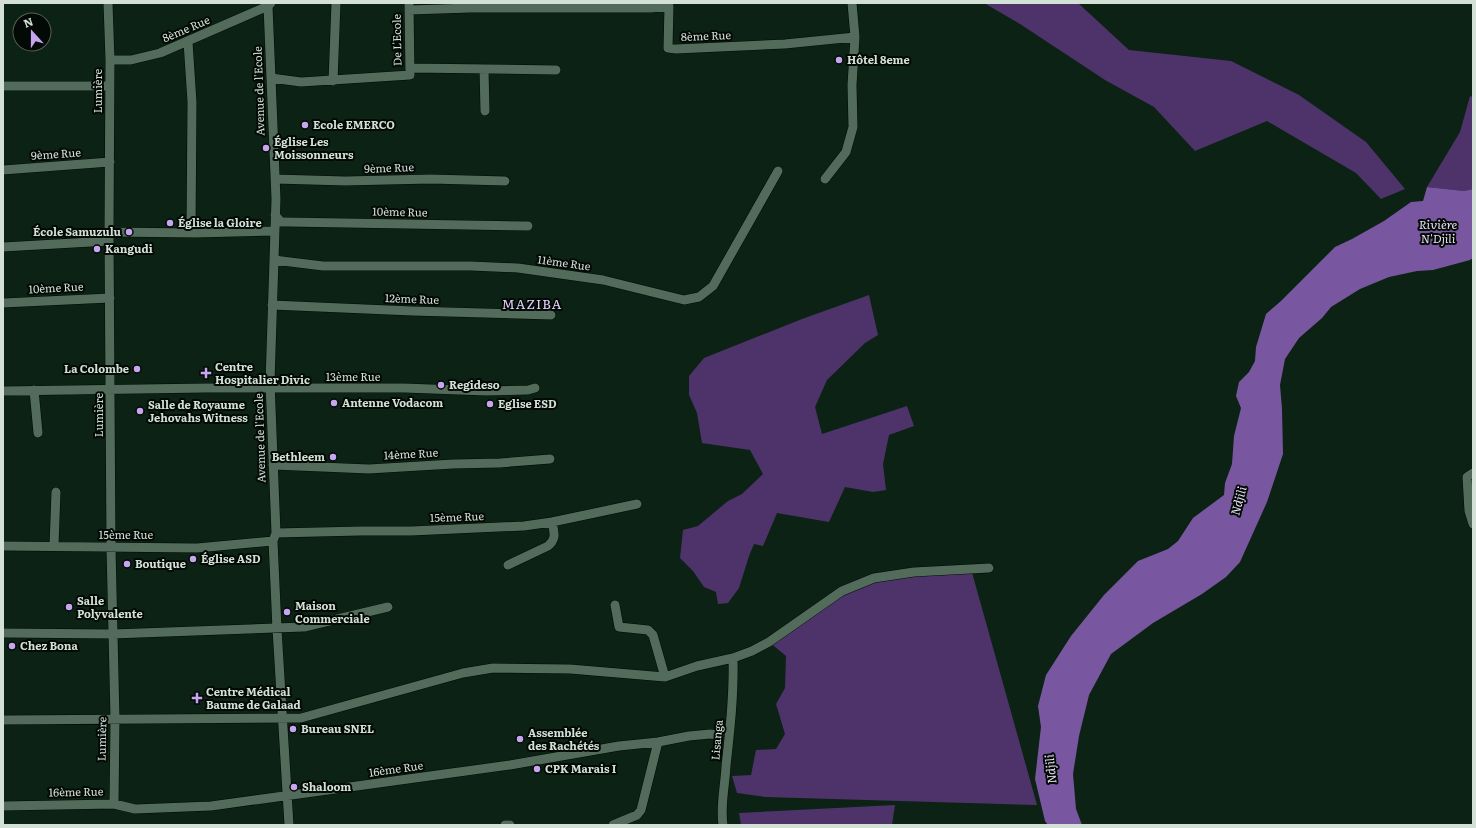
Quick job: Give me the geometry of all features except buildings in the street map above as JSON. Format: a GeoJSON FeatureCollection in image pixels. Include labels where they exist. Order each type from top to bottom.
{"type":"FeatureCollection","features":[{"type":"Feature","properties":{"kind":"street","name":"Lumière"},"geometry":{"type":"LineString","coordinates":[[108,3],[110,60],[109,237],[111,548],[115,719],[114,804]]}},
{"type":"Feature","properties":{"kind":"street"},"geometry":{"type":"LineString","coordinates":[[333,81],[336,3]]}},
{"type":"Feature","properties":{"kind":"street"},"geometry":{"type":"LineString","coordinates":[[825,179],[846,152],[853,127],[852,85],[854,38],[852,3]]}},
{"type":"Feature","properties":{"kind":"street","name":"8ème Rue"},"geometry":{"type":"LineString","coordinates":[[110,60],[130,60],[153,56],[188,42],[269,5]]}},
{"type":"Feature","properties":{"kind":"street","name":"Avenue de l'Ecole"},"geometry":{"type":"LineString","coordinates":[[269,5],[276,214],[270,388],[276,629],[289,825]]}},
{"type":"Feature","properties":{"kind":"street","name":"8ème Rue"},"geometry":{"type":"LineString","coordinates":[[409,7],[651,8],[669,6],[668,48],[676,49],[785,44],[854,38]]}},
{"type":"Feature","properties":{"kind":"street","name":"De L'Ecole"},"geometry":{"type":"LineString","coordinates":[[409,7],[410,72]]}},
{"type":"Feature","properties":{"kind":"street"},"geometry":{"type":"LineString","coordinates":[[188,42],[192,102],[191,233]]}},
{"type":"Feature","properties":{"kind":"street"},"geometry":{"type":"LineString","coordinates":[[271,78],[301,82],[333,81],[410,72],[484,69],[556,70]]}},
{"type":"Feature","properties":{"kind":"street"},"geometry":{"type":"LineString","coordinates":[[484,69],[485,111]]}},
{"type":"Feature","properties":{"kind":"street"},"geometry":{"type":"LineString","coordinates":[[3,86],[110,86]]}},
{"type":"Feature","properties":{"kind":"street","name":"9ème Rue"},"geometry":{"type":"LineString","coordinates":[[3,170],[110,162]]}},
{"type":"Feature","properties":{"kind":"street","name":"11ème Rue"},"geometry":{"type":"LineString","coordinates":[[274,260],[323,266],[471,266],[518,268],[603,280],[684,300],[699,297],[713,286],[778,171]]}},
{"type":"Feature","properties":{"kind":"street","name":"9ème Rue"},"geometry":{"type":"LineString","coordinates":[[275,179],[345,181],[432,179],[505,182]]}},
{"type":"Feature","properties":{"kind":"street","name":"10ème Rue"},"geometry":{"type":"LineString","coordinates":[[276,214],[281,222],[528,226]]}},
{"type":"Feature","properties":{"kind":"street"},"geometry":{"type":"LineString","coordinates":[[3,247],[109,237],[275,231]]}},
{"type":"Feature","properties":{"kind":"street","name":"10ème Rue"},"geometry":{"type":"LineString","coordinates":[[3,303],[110,298]]}},
{"type":"Feature","properties":{"kind":"street","name":"12ème Rue"},"geometry":{"type":"LineString","coordinates":[[272,305],[412,311],[551,314]]}},
{"type":"Feature","properties":{"kind":"street","name":"13ème Rue"},"geometry":{"type":"LineString","coordinates":[[3,391],[111,388],[404,388],[486,391],[528,390],[535,388]]}},
{"type":"Feature","properties":{"kind":"street"},"geometry":{"type":"LineString","coordinates":[[34,390],[38,433]]}},
{"type":"Feature","properties":{"kind":"street","name":"14ème Rue"},"geometry":{"type":"LineString","coordinates":[[273,465],[369,468],[500,463],[550,459]]}},
{"type":"Feature","properties":{"kind":"street"},"geometry":{"type":"LineString","coordinates":[[1473,472],[1467,477],[1469,511],[1473,524]]}},
{"type":"Feature","properties":{"kind":"street"},"geometry":{"type":"LineString","coordinates":[[54,546],[56,492]]}},
{"type":"Feature","properties":{"kind":"street","name":"15ème Rue"},"geometry":{"type":"LineString","coordinates":[[3,546],[198,548],[274,537],[361,531],[502,528],[552,522],[636,504]]}},
{"type":"Feature","properties":{"kind":"street"},"geometry":{"type":"LineString","coordinates":[[508,565],[553,543],[555,538],[552,522]]}},
{"type":"Feature","properties":{"kind":"street"},"geometry":{"type":"LineString","coordinates":[[3,720],[301,718],[463,673],[493,668],[570,668],[665,677],[697,666],[733,658],[752,651],[769,642],[842,591],[874,578],[914,572],[990,568]]}},
{"type":"Feature","properties":{"kind":"street"},"geometry":{"type":"LineString","coordinates":[[615,605],[619,627],[648,630],[653,635],[665,677]]}},
{"type":"Feature","properties":{"kind":"street"},"geometry":{"type":"LineString","coordinates":[[3,633],[113,634],[276,629],[304,627],[388,607]]}},
{"type":"Feature","properties":{"kind":"street","name":"Lisanga"},"geometry":{"type":"LineString","coordinates":[[723,825],[721,804],[725,784],[734,690],[733,658]]}},
{"type":"Feature","properties":{"kind":"street","name":"16ème Rue"},"geometry":{"type":"LineString","coordinates":[[3,806],[114,804],[134,809],[211,806],[510,765],[619,746],[658,742],[688,736],[710,734],[719,735]]}},
{"type":"Feature","properties":{"kind":"street"},"geometry":{"type":"LineString","coordinates":[[613,825],[637,816],[641,810],[658,742]]}},
{"type":"Feature","properties":{"kind":"street"},"geometry":{"type":"LineString","coordinates":[[505,825],[510,825]]}},
{"type":"Feature","properties":{"kind":"shaded area"},"geometry":{"type":"Polygon","coordinates":[[[984,3],[1078,3],[1129,50],[1231,61],[1299,95],[1366,142],[1405,189],[1381,199],[1356,173],[1267,121],[1195,151],[1154,107],[1105,80],[1020,24],[984,3]]]}},
{"type":"Feature","properties":{"kind":"shaded area"},"geometry":{"type":"Polygon","coordinates":[[[1470,96],[1473,97],[1473,189],[1464,191],[1427,187],[1460,132],[1470,96]]]}},
{"type":"Feature","properties":{"kind":"shaded area"},"geometry":{"type":"Polygon","coordinates":[[[869,295],[878,335],[865,343],[827,380],[815,407],[822,434],[907,406],[914,426],[889,435],[883,464],[886,490],[873,492],[845,487],[829,522],[777,513],[763,546],[754,544],[739,588],[728,603],[718,604],[716,592],[704,587],[693,571],[680,558],[683,530],[698,526],[728,501],[742,494],[763,474],[750,450],[702,443],[697,413],[689,395],[689,376],[704,358],[802,319],[869,295]]]}},
{"type":"Feature","properties":{"kind":"shaded area"},"geometry":{"type":"Polygon","coordinates":[[[971,569],[1037,805],[765,797],[737,793],[732,776],[751,775],[756,750],[776,749],[785,734],[776,704],[785,688],[786,656],[769,642],[842,591],[887,576],[971,569]]]}},
{"type":"Feature","properties":{"kind":"shaded area"},"geometry":{"type":"Polygon","coordinates":[[[895,805],[892,825],[741,825],[739,813],[895,805]]]}},
{"type":"Feature","properties":{"kind":"water","name":"Rivière N'Djili"},"geometry":{"type":"Polygon","coordinates":[[[1427,187],[1464,191],[1473,189],[1473,258],[1433,270],[1417,271],[1389,277],[1360,289],[1331,307],[1322,318],[1299,338],[1285,359],[1280,385],[1283,454],[1267,502],[1240,562],[1226,577],[1202,594],[1153,623],[1111,654],[1089,695],[1079,736],[1073,774],[1076,809],[1082,825],[1048,825],[1045,821],[1035,779],[1041,727],[1038,706],[1046,675],[1071,636],[1104,595],[1138,561],[1168,549],[1178,541],[1193,518],[1224,495],[1225,483],[1232,464],[1234,436],[1241,408],[1236,396],[1239,382],[1249,372],[1255,361],[1256,347],[1266,314],[1335,247],[1384,221],[1411,202],[1423,201],[1427,187]]]}},
{"type":"Feature","properties":{"kind":"place","name":"Hôtel 8eme"},"geometry":{"type":"Point","coordinates":[839,60]}},
{"type":"Feature","properties":{"kind":"place","name":"Ecole EMERCO"},"geometry":{"type":"Point","coordinates":[305,125]}},
{"type":"Feature","properties":{"kind":"place","name":"Église Les Moissonneurs"},"geometry":{"type":"Point","coordinates":[266,148]}},
{"type":"Feature","properties":{"kind":"place","name":"Église la Gloire"},"geometry":{"type":"Point","coordinates":[170,223]}},
{"type":"Feature","properties":{"kind":"place","name":"École Samuzulu"},"geometry":{"type":"Point","coordinates":[129,232]}},
{"type":"Feature","properties":{"kind":"place","name":"Kangudi"},"geometry":{"type":"Point","coordinates":[97,249]}},
{"type":"Feature","properties":{"kind":"place","name":"La Colombe"},"geometry":{"type":"Point","coordinates":[137,369]}},
{"type":"Feature","properties":{"kind":"place","name":"Centre Hospitalier Divic"},"geometry":{"type":"Point","coordinates":[206,373]}},
{"type":"Feature","properties":{"kind":"place","name":"Regideso"},"geometry":{"type":"Point","coordinates":[441,385]}},
{"type":"Feature","properties":{"kind":"place","name":"Antenne Vodacom"},"geometry":{"type":"Point","coordinates":[334,403]}},
{"type":"Feature","properties":{"kind":"place","name":"Eglise ESD"},"geometry":{"type":"Point","coordinates":[490,404]}},
{"type":"Feature","properties":{"kind":"place","name":"Salle de Royaume Jehovahs Witness"},"geometry":{"type":"Point","coordinates":[140,411]}},
{"type":"Feature","properties":{"kind":"place","name":"Bethleem"},"geometry":{"type":"Point","coordinates":[333,457]}},
{"type":"Feature","properties":{"kind":"place","name":"Église ASD"},"geometry":{"type":"Point","coordinates":[193,559]}},
{"type":"Feature","properties":{"kind":"place","name":"Boutique"},"geometry":{"type":"Point","coordinates":[127,564]}},
{"type":"Feature","properties":{"kind":"place","name":"Salle Polyvalente"},"geometry":{"type":"Point","coordinates":[69,607]}},
{"type":"Feature","properties":{"kind":"place","name":"Maison Commerciale"},"geometry":{"type":"Point","coordinates":[287,612]}},
{"type":"Feature","properties":{"kind":"place","name":"Chez Bona"},"geometry":{"type":"Point","coordinates":[12,646]}},
{"type":"Feature","properties":{"kind":"place","name":"Centre Médical Baume de Galaad"},"geometry":{"type":"Point","coordinates":[197,698]}},
{"type":"Feature","properties":{"kind":"place","name":"Bureau SNEL"},"geometry":{"type":"Point","coordinates":[293,729]}},
{"type":"Feature","properties":{"kind":"place","name":"Assemblée des Rachétés"},"geometry":{"type":"Point","coordinates":[520,739]}},
{"type":"Feature","properties":{"kind":"place","name":"CPK Marais I"},"geometry":{"type":"Point","coordinates":[537,769]}},
{"type":"Feature","properties":{"kind":"place","name":"Shaloom"},"geometry":{"type":"Point","coordinates":[294,787]}},
{"type":"Feature","properties":{"kind":"district","name":"MAZIBA"},"geometry":{"type":"Point","coordinates":[532,304]}},
{"type":"Feature","properties":{"kind":"water label","name":"Ndjili"},"geometry":{"type":"Point","coordinates":[1239,501]}},
{"type":"Feature","properties":{"kind":"water label","name":"Ndjili"},"geometry":{"type":"Point","coordinates":[1051,769]}}]}
